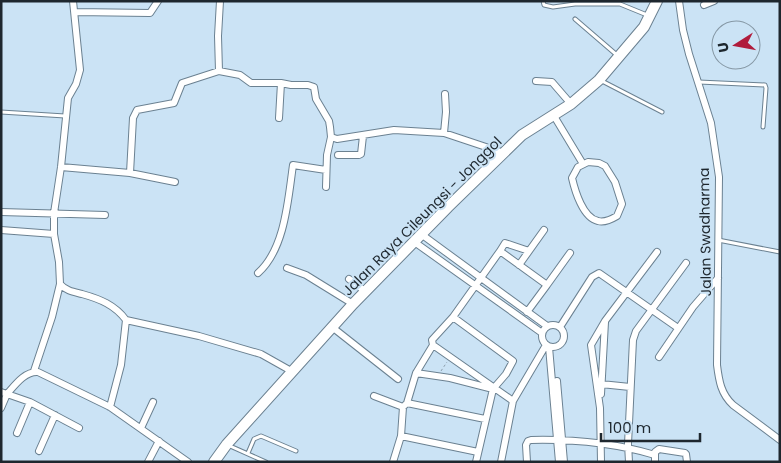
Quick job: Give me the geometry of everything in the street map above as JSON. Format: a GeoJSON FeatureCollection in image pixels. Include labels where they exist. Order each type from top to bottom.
{"type":"FeatureCollection","features":[{"type":"Feature","properties":{"kind":"main road","name":"Jalan Raya Cileungsi - Jonggol"},"geometry":{"type":"LineString","coordinates":[[214,462],[227,444],[332,327],[413,241],[522,136],[571,104],[600,80],[650,16],[657,1]]}},
{"type":"Feature","properties":{"kind":"street"},"geometry":{"type":"LineString","coordinates":[[34,371],[52,317],[60,284],[59,262],[54,234],[54,213],[68,98],[76,84],[80,70],[73,1]]}},
{"type":"Feature","properties":{"kind":"street"},"geometry":{"type":"LineString","coordinates":[[75,12],[150,13],[158,1]]}},
{"type":"Feature","properties":{"kind":"street"},"geometry":{"type":"LineString","coordinates":[[219,71],[220,1]]}},
{"type":"Feature","properties":{"kind":"street","name":"Jalan Swadharma"},"geometry":{"type":"LineString","coordinates":[[680,1],[683,30],[711,123],[719,177],[717,365],[721,388],[726,399],[780,440]]}},
{"type":"Feature","properties":{"kind":"street"},"geometry":{"type":"LineString","coordinates":[[704,6],[714,1]]}},
{"type":"Feature","properties":{"kind":"street"},"geometry":{"type":"LineString","coordinates":[[130,173],[133,118],[137,110],[174,103],[182,83],[219,71],[240,75],[251,83],[281,83],[314,87],[316,99],[330,124],[331,137],[327,155],[326,187]]}},
{"type":"Feature","properties":{"kind":"street"},"geometry":{"type":"LineString","coordinates":[[536,81],[552,82],[571,104]]}},
{"type":"Feature","properties":{"kind":"street"},"geometry":{"type":"LineString","coordinates":[[279,118],[281,83]]}},
{"type":"Feature","properties":{"kind":"street"},"geometry":{"type":"LineString","coordinates":[[444,133],[445,94]]}},
{"type":"Feature","properties":{"kind":"street"},"geometry":{"type":"LineString","coordinates":[[554,116],[583,164]]}},
{"type":"Feature","properties":{"kind":"street"},"geometry":{"type":"LineString","coordinates":[[331,137],[337,139],[400,130],[444,133],[504,153]]}},
{"type":"Feature","properties":{"kind":"street"},"geometry":{"type":"LineString","coordinates":[[338,155],[360,154],[363,136]]}},
{"type":"Feature","properties":{"kind":"street"},"geometry":{"type":"LineString","coordinates":[[588,162],[599,163],[605,166],[611,173],[622,198],[622,204],[617,216],[599,222],[591,218],[585,210],[572,178],[578,167],[583,164],[588,162]]}},
{"type":"Feature","properties":{"kind":"street"},"geometry":{"type":"LineString","coordinates":[[258,273],[273,256],[288,204],[293,165],[326,170]]}},
{"type":"Feature","properties":{"kind":"street"},"geometry":{"type":"LineString","coordinates":[[61,167],[130,173],[175,182]]}},
{"type":"Feature","properties":{"kind":"street"},"geometry":{"type":"LineString","coordinates":[[1,212],[104,215]]}},
{"type":"Feature","properties":{"kind":"street"},"geometry":{"type":"LineString","coordinates":[[1,230],[54,234]]}},
{"type":"Feature","properties":{"kind":"street"},"geometry":{"type":"LineString","coordinates":[[519,265],[544,230]]}},
{"type":"Feature","properties":{"kind":"street"},"geometry":{"type":"LineString","coordinates":[[421,234],[547,326],[556,325],[560,327],[564,335],[563,339],[558,346],[550,346]]}},
{"type":"Feature","properties":{"kind":"street"},"geometry":{"type":"LineString","coordinates":[[413,241],[476,284],[542,333]]}},
{"type":"Feature","properties":{"kind":"street"},"geometry":{"type":"LineString","coordinates":[[393,462],[401,436],[405,405],[416,373],[432,344],[432,340],[453,317],[505,243],[529,251]]}},
{"type":"Feature","properties":{"kind":"street"},"geometry":{"type":"LineString","coordinates":[[500,251],[547,285]]}},
{"type":"Feature","properties":{"kind":"street"},"geometry":{"type":"LineString","coordinates":[[600,408],[592,345],[605,321],[657,252]]}},
{"type":"Feature","properties":{"kind":"street"},"geometry":{"type":"LineString","coordinates":[[528,312],[570,253]]}},
{"type":"Feature","properties":{"kind":"street"},"geometry":{"type":"LineString","coordinates":[[629,462],[633,340],[636,331],[686,263]]}},
{"type":"Feature","properties":{"kind":"street"},"geometry":{"type":"LineString","coordinates":[[287,268],[306,275],[353,304]]}},
{"type":"Feature","properties":{"kind":"street"},"geometry":{"type":"LineString","coordinates":[[560,327],[598,273],[678,328]]}},
{"type":"Feature","properties":{"kind":"street"},"geometry":{"type":"LineString","coordinates":[[659,356],[693,307],[718,278]]}},
{"type":"Feature","properties":{"kind":"street"},"geometry":{"type":"LineString","coordinates":[[349,279],[366,292]]}},
{"type":"Feature","properties":{"kind":"street"},"geometry":{"type":"LineString","coordinates":[[60,284],[72,292],[108,303],[121,313],[126,320],[121,365],[110,406]]}},
{"type":"Feature","properties":{"kind":"street"},"geometry":{"type":"LineString","coordinates":[[453,317],[513,361],[506,374],[494,389],[484,419],[476,462]]}},
{"type":"Feature","properties":{"kind":"street"},"geometry":{"type":"LineString","coordinates":[[126,320],[199,336],[261,354],[293,372]]}},
{"type":"Feature","properties":{"kind":"street"},"geometry":{"type":"LineString","coordinates":[[601,462],[600,408],[605,321]]}},
{"type":"Feature","properties":{"kind":"street"},"geometry":{"type":"LineString","coordinates":[[547,326],[541,337],[550,346],[564,462]]}},
{"type":"Feature","properties":{"kind":"street"},"geometry":{"type":"LineString","coordinates":[[332,327],[398,379]]}},
{"type":"Feature","properties":{"kind":"street"},"geometry":{"type":"LineString","coordinates":[[432,344],[513,401]]}},
{"type":"Feature","properties":{"kind":"street"},"geometry":{"type":"LineString","coordinates":[[501,462],[513,401],[550,346]]}},
{"type":"Feature","properties":{"kind":"street"},"geometry":{"type":"LineString","coordinates":[[593,358],[602,361]]}},
{"type":"Feature","properties":{"kind":"street"},"geometry":{"type":"LineString","coordinates":[[1,408],[4,393],[24,376],[34,371],[42,373],[110,406],[160,440],[188,462]]}},
{"type":"Feature","properties":{"kind":"street"},"geometry":{"type":"LineString","coordinates":[[416,373],[494,389]]}},
{"type":"Feature","properties":{"kind":"street"},"geometry":{"type":"LineString","coordinates":[[601,384],[630,388]]}},
{"type":"Feature","properties":{"kind":"street"},"geometry":{"type":"LineString","coordinates":[[4,393],[30,402],[79,428]]}},
{"type":"Feature","properties":{"kind":"street"},"geometry":{"type":"LineString","coordinates":[[374,396],[405,405],[484,419]]}},
{"type":"Feature","properties":{"kind":"street"},"geometry":{"type":"LineString","coordinates":[[17,433],[30,402]]}},
{"type":"Feature","properties":{"kind":"street"},"geometry":{"type":"LineString","coordinates":[[141,428],[153,402]]}},
{"type":"Feature","properties":{"kind":"street"},"geometry":{"type":"LineString","coordinates":[[39,451],[55,415]]}},
{"type":"Feature","properties":{"kind":"street"},"geometry":{"type":"LineString","coordinates":[[401,436],[478,452]]}},
{"type":"Feature","properties":{"kind":"street"},"geometry":{"type":"LineString","coordinates":[[148,462],[160,440]]}},
{"type":"Feature","properties":{"kind":"street"},"geometry":{"type":"LineString","coordinates":[[559,462],[560,440]]}},
{"type":"Feature","properties":{"kind":"street"},"geometry":{"type":"LineString","coordinates":[[527,462],[526,445],[528,441],[560,440],[600,443],[628,448],[655,458],[658,449],[685,453],[687,462]]}},
{"type":"Feature","properties":{"kind":"lane"},"geometry":{"type":"LineString","coordinates":[[542,1],[544,4],[553,7],[575,4],[620,4],[650,16]]}},
{"type":"Feature","properties":{"kind":"lane"},"geometry":{"type":"LineString","coordinates":[[575,19],[619,58]]}},
{"type":"Feature","properties":{"kind":"lane"},"geometry":{"type":"LineString","coordinates":[[600,80],[662,112]]}},
{"type":"Feature","properties":{"kind":"lane"},"geometry":{"type":"LineString","coordinates":[[699,82],[765,85],[764,127]]}},
{"type":"Feature","properties":{"kind":"lane"},"geometry":{"type":"LineString","coordinates":[[1,112],[65,116]]}},
{"type":"Feature","properties":{"kind":"lane"},"geometry":{"type":"LineString","coordinates":[[717,240],[780,252]]}},
{"type":"Feature","properties":{"kind":"lane"},"geometry":{"type":"LineString","coordinates":[[248,454],[254,439],[261,436],[296,451]]}},
{"type":"Feature","properties":{"kind":"lane"},"geometry":{"type":"LineString","coordinates":[[227,444],[266,462]]}},
{"type":"Feature","properties":{"kind":"path"},"geometry":{"type":"LineString","coordinates":[[438,376],[449,357]]}}]}
